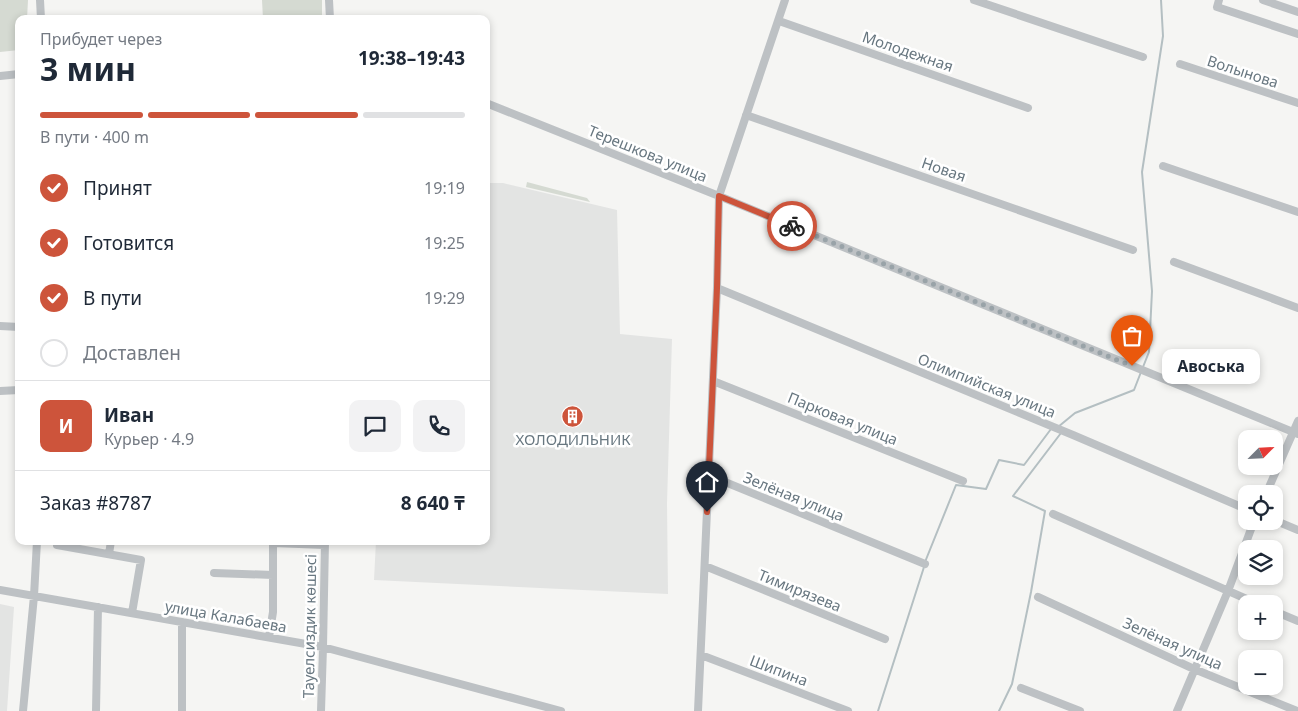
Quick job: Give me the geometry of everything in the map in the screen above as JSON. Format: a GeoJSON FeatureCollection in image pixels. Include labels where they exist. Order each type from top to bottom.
{"type":"FeatureCollection","features":[{"type":"Feature","properties":{"kind":"street"},"geometry":{"type":"LineString","coordinates":[[40,0],[41,15]]}},
{"type":"Feature","properties":{"kind":"street"},"geometry":{"type":"LineString","coordinates":[[329,0],[330,15]]}},
{"type":"Feature","properties":{"kind":"street"},"geometry":{"type":"LineString","coordinates":[[698,711],[717,288],[719,196],[786,0]]}},
{"type":"Feature","properties":{"kind":"street"},"geometry":{"type":"LineString","coordinates":[[974,0],[1143,57]]}},
{"type":"Feature","properties":{"kind":"street"},"geometry":{"type":"LineString","coordinates":[[1219,0],[1217,7],[1298,34]]}},
{"type":"Feature","properties":{"kind":"street"},"geometry":{"type":"LineString","coordinates":[[1263,0],[1298,12]]}},
{"type":"Feature","properties":{"kind":"street","name":"Молодежная"},"geometry":{"type":"LineString","coordinates":[[779,20],[1028,108]]}},
{"type":"Feature","properties":{"kind":"street","name":"Волынова"},"geometry":{"type":"LineString","coordinates":[[1180,64],[1298,104]]}},
{"type":"Feature","properties":{"kind":"street"},"geometry":{"type":"LineString","coordinates":[[0,76],[15,74]]}},
{"type":"Feature","properties":{"kind":"street","name":"Терешкова улица"},"geometry":{"type":"LineString","coordinates":[[490,105],[719,196],[1296,433]]}},
{"type":"Feature","properties":{"kind":"street","name":"Новая"},"geometry":{"type":"LineString","coordinates":[[746,115],[1133,250]]}},
{"type":"Feature","properties":{"kind":"street"},"geometry":{"type":"LineString","coordinates":[[1164,166],[1298,212]]}},
{"type":"Feature","properties":{"kind":"street"},"geometry":{"type":"LineString","coordinates":[[1174,262],[1298,308]]}},
{"type":"Feature","properties":{"kind":"street","name":"Олимпийская улица"},"geometry":{"type":"LineString","coordinates":[[717,288],[1238,505]]}},
{"type":"Feature","properties":{"kind":"street"},"geometry":{"type":"LineString","coordinates":[[0,326],[15,327]]}},
{"type":"Feature","properties":{"kind":"street","name":"Парковая улица"},"geometry":{"type":"LineString","coordinates":[[712,381],[963,482]]}},
{"type":"Feature","properties":{"kind":"street"},"geometry":{"type":"LineString","coordinates":[[0,391],[15,390]]}},
{"type":"Feature","properties":{"kind":"street"},"geometry":{"type":"LineString","coordinates":[[1270,485],[1296,433],[1298,421]]}},
{"type":"Feature","properties":{"kind":"street","name":"Зелёная улица"},"geometry":{"type":"LineString","coordinates":[[708,476],[924,564]]}},
{"type":"Feature","properties":{"kind":"street"},"geometry":{"type":"LineString","coordinates":[[1053,514],[1238,595]]}},
{"type":"Feature","properties":{"kind":"street"},"geometry":{"type":"LineString","coordinates":[[1283,524],[1298,530]]}},
{"type":"Feature","properties":{"kind":"street"},"geometry":{"type":"LineString","coordinates":[[1177,711],[1228,591],[1251,530]]}},
{"type":"Feature","properties":{"kind":"street"},"geometry":{"type":"LineString","coordinates":[[23,711],[37,545]]}},
{"type":"Feature","properties":{"kind":"street"},"geometry":{"type":"LineString","coordinates":[[57,545],[140,560],[132,613]]}},
{"type":"Feature","properties":{"kind":"street"},"geometry":{"type":"LineString","coordinates":[[109,554],[110,545]]}},
{"type":"Feature","properties":{"kind":"street"},"geometry":{"type":"LineString","coordinates":[[270,638],[273,612],[273,545]]}},
{"type":"Feature","properties":{"kind":"street","name":"Тауелсиздик көшесі"},"geometry":{"type":"LineString","coordinates":[[321,711],[325,545]]}},
{"type":"Feature","properties":{"kind":"street","name":"Тимирязева"},"geometry":{"type":"LineString","coordinates":[[705,566],[885,639]]}},
{"type":"Feature","properties":{"kind":"street"},"geometry":{"type":"LineString","coordinates":[[214,573],[273,575]]}},
{"type":"Feature","properties":{"kind":"street","name":"улица Калабаева"},"geometry":{"type":"LineString","coordinates":[[0,590],[324,647],[561,711]]}},
{"type":"Feature","properties":{"kind":"street","name":"Зелёная улица"},"geometry":{"type":"LineString","coordinates":[[1038,597],[1194,669],[1297,711]]}},
{"type":"Feature","properties":{"kind":"street"},"geometry":{"type":"LineString","coordinates":[[96,711],[98,607]]}},
{"type":"Feature","properties":{"kind":"street"},"geometry":{"type":"LineString","coordinates":[[1283,615],[1298,621]]}},
{"type":"Feature","properties":{"kind":"street"},"geometry":{"type":"LineString","coordinates":[[182,622],[182,711]]}},
{"type":"Feature","properties":{"kind":"street","name":"Шипина"},"geometry":{"type":"LineString","coordinates":[[701,655],[848,711]]}},
{"type":"Feature","properties":{"kind":"street"},"geometry":{"type":"LineString","coordinates":[[1021,688],[1080,711]]}},
{"type":"Feature","properties":{"kind":"shaded area"},"geometry":{"type":"Polygon","coordinates":[[[0,0],[28,0],[27,15],[15,15],[15,50],[0,52],[0,0]]]}},
{"type":"Feature","properties":{"kind":"shaded area"},"geometry":{"type":"Polygon","coordinates":[[[262,0],[322,0],[322,15],[263,15],[262,0]]]}},
{"type":"Feature","properties":{"kind":"shaded area"},"geometry":{"type":"Polygon","coordinates":[[[527,182],[587,198],[590,202],[526,187],[527,182]]]}},
{"type":"Feature","properties":{"kind":"shaded area"},"geometry":{"type":"Polygon","coordinates":[[[490,183],[503,183],[617,210],[620,334],[672,339],[667,503],[668,594],[374,580],[376,545],[490,545],[490,183]]]}},
{"type":"Feature","properties":{"kind":"shaded area"},"geometry":{"type":"Polygon","coordinates":[[[0,604],[14,607],[7,711],[0,711],[0,604]]]}},
{"type":"Feature","properties":{"kind":"waterway"},"geometry":{"type":"LineString","coordinates":[[1143,367],[1149,352],[1152,291],[1142,172],[1163,36],[1161,0]]}},
{"type":"Feature","properties":{"kind":"waterway"},"geometry":{"type":"LineString","coordinates":[[1058,427],[1075,413],[1134,390],[1141,372]]}},
{"type":"Feature","properties":{"kind":"waterway"},"geometry":{"type":"LineString","coordinates":[[925,562],[956,485],[986,489],[999,460],[1024,465],[1051,429]]}},
{"type":"Feature","properties":{"kind":"waterway"},"geometry":{"type":"LineString","coordinates":[[999,711],[1012,684],[1045,511],[1013,496],[1061,433]]}},
{"type":"Feature","properties":{"kind":"waterway"},"geometry":{"type":"LineString","coordinates":[[878,711],[924,567]]}},
{"type":"Feature","properties":{"kind":"way so far"},"geometry":{"type":"LineString","coordinates":[[792,226],[1132,366]]}},
{"type":"Feature","properties":{"kind":"place","name":"Авоська"},"geometry":{"type":"Point","coordinates":[1132,366]}},
{"type":"Feature","properties":{"kind":"place","name":"ХОЛОДИЛЬНИК"},"geometry":{"type":"Point","coordinates":[573,416]}},
{"type":"Feature","properties":{"kind":"route"},"geometry":{"type":"LineString","coordinates":[[707,512],[719,196],[792,226]]}}]}
